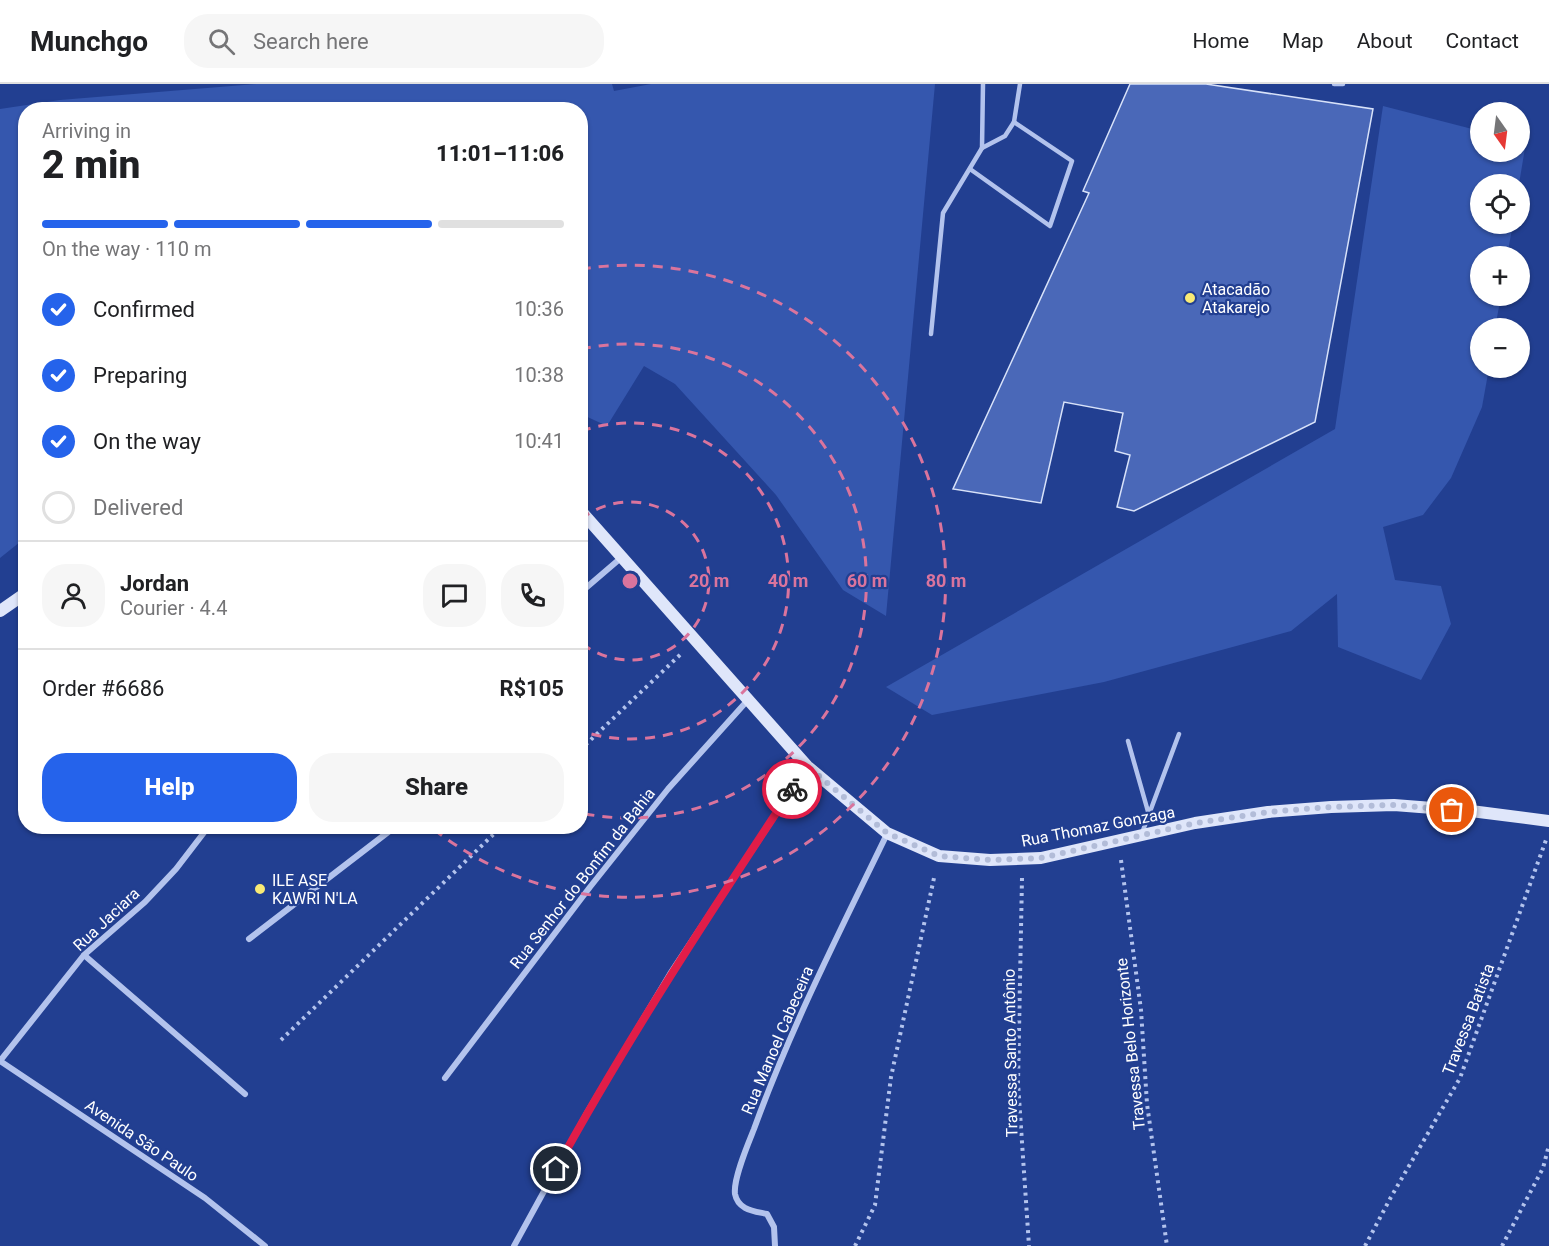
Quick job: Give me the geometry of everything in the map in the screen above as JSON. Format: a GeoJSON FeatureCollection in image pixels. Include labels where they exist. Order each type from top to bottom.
{"type":"FeatureCollection","features":[{"type":"Feature","properties":{"kind":"main road","name":"Rua Thomaz Gonzaga"},"geometry":{"type":"LineString","coordinates":[[588,519],[697,639],[747,701],[807,766],[887,833],[939,856],[990,860],[1041,858],[1196,823],[1268,812],[1330,807],[1394,805],[1471,811],[1549,821]]}},
{"type":"Feature","properties":{"kind":"main road"},"geometry":{"type":"LineString","coordinates":[[0,611],[18,599]]}},
{"type":"Feature","properties":{"kind":"street"},"geometry":{"type":"LineString","coordinates":[[588,586],[622,556]]}},
{"type":"Feature","properties":{"kind":"street","name":"Rua Senhor do Bonfim da Bahia"},"geometry":{"type":"LineString","coordinates":[[445,1078],[590,887],[668,789],[747,701]]}},
{"type":"Feature","properties":{"kind":"street"},"geometry":{"type":"LineString","coordinates":[[514,1246],[588,1111],[670,974],[807,766]]}},
{"type":"Feature","properties":{"kind":"street","name":"Rua Manoel Cabeceira"},"geometry":{"type":"LineString","coordinates":[[775,1246],[774,1227],[767,1214],[746,1209],[738,1203],[735,1192],[740,1166],[775,1072],[887,833]]}},
{"type":"Feature","properties":{"kind":"street","name":"Rua Jaciara"},"geometry":{"type":"LineString","coordinates":[[0,1061],[84,955],[145,902],[176,869],[203,834]]}},
{"type":"Feature","properties":{"kind":"street"},"geometry":{"type":"LineString","coordinates":[[249,939],[386,834]]}},
{"type":"Feature","properties":{"kind":"street"},"geometry":{"type":"LineString","coordinates":[[84,955],[245,1094]]}},
{"type":"Feature","properties":{"kind":"street","name":"Avenida São Paulo"},"geometry":{"type":"LineString","coordinates":[[0,1061],[205,1198],[265,1246]]}},
{"type":"Feature","properties":{"kind":"lane"},"geometry":{"type":"LineString","coordinates":[[931,334],[943,213],[982,148],[983,84]]}},
{"type":"Feature","properties":{"kind":"lane"},"geometry":{"type":"LineString","coordinates":[[982,148],[1005,136],[1014,122],[1020,84]]}},
{"type":"Feature","properties":{"kind":"lane"},"geometry":{"type":"LineString","coordinates":[[1334,84],[1342,85]]}},
{"type":"Feature","properties":{"kind":"lane"},"geometry":{"type":"LineString","coordinates":[[970,169],[1050,226],[1072,161],[1014,122]]}},
{"type":"Feature","properties":{"kind":"lane"},"geometry":{"type":"LineString","coordinates":[[1142,835],[1179,734]]}},
{"type":"Feature","properties":{"kind":"lane"},"geometry":{"type":"LineString","coordinates":[[1128,741],[1149,816]]}},
{"type":"Feature","properties":{"kind":"path"},"geometry":{"type":"LineString","coordinates":[[588,742],[697,639]]}},
{"type":"Feature","properties":{"kind":"path","name":"Travessa Batista"},"geometry":{"type":"LineString","coordinates":[[1365,1246],[1460,1078],[1548,836],[1549,821]]}},
{"type":"Feature","properties":{"kind":"path"},"geometry":{"type":"LineString","coordinates":[[281,1040],[494,834]]}},
{"type":"Feature","properties":{"kind":"path","name":"Travessa Belo Horizonte"},"geometry":{"type":"LineString","coordinates":[[1118,840],[1141,1010],[1147,1104],[1167,1246]]}},
{"type":"Feature","properties":{"kind":"path","name":"Travessa Santo Antônio"},"geometry":{"type":"LineString","coordinates":[[1023,860],[1018,1083],[1029,1246]]}},
{"type":"Feature","properties":{"kind":"path"},"geometry":{"type":"LineString","coordinates":[[855,1246],[875,1205],[891,1077],[934,878]]}},
{"type":"Feature","properties":{"kind":"path"},"geometry":{"type":"LineString","coordinates":[[1502,1246],[1543,1168],[1549,1145]]}},
{"type":"Feature","properties":{"kind":"shaded area"},"geometry":{"type":"Polygon","coordinates":[[[256,84],[612,84],[614,91],[651,84],[935,84],[886,616],[843,590],[776,495],[675,384],[644,366],[607,426],[588,417],[588,102],[47,102],[256,84]]]}},
{"type":"Feature","properties":{"kind":"shaded area"},"geometry":{"type":"Polygon","coordinates":[[[18,106],[18,544],[0,558],[0,109],[18,106]]]}},
{"type":"Feature","properties":{"kind":"shaded area"},"geometry":{"type":"Polygon","coordinates":[[[1383,106],[1470,128],[1470,162],[1523,162],[1521,174],[1470,174],[1470,234],[1511,234],[1509,246],[1470,246],[1470,306],[1499,306],[1497,318],[1470,318],[1470,378],[1487,378],[1482,407],[1451,478],[1423,515],[1383,527],[1395,580],[1441,586],[1451,624],[1421,680],[1338,647],[1337,594],[1291,631],[1104,682],[932,715],[886,687],[1335,429],[1383,106]]]}},
{"type":"Feature","properties":{"kind":"building","name":"Atacadão Atakarejo"},"geometry":{"type":"Polygon","coordinates":[[[1130,84],[1206,84],[1373,109],[1315,422],[1134,511],[1117,507],[1130,455],[1115,451],[1123,413],[1064,402],[1041,503],[953,489],[1089,193],[1083,191],[1130,84]]]}},
{"type":"Feature","properties":{"kind":"way so far"},"geometry":{"type":"LineString","coordinates":[[792,789],[807,766],[887,833],[939,856],[990,860],[1041,858],[1196,823],[1268,812],[1394,805],[1452,810]]}},
{"type":"Feature","properties":{"kind":"place","name":"Atacadão Atakarejo"},"geometry":{"type":"Point","coordinates":[1190,298]}},
{"type":"Feature","properties":{"kind":"place","name":"ILE ASE KAWRI N'LA"},"geometry":{"type":"Point","coordinates":[260,889]}},
{"type":"Feature","properties":{"kind":"route"},"geometry":{"type":"LineString","coordinates":[[556,1169],[670,974],[792,789]]}}]}
